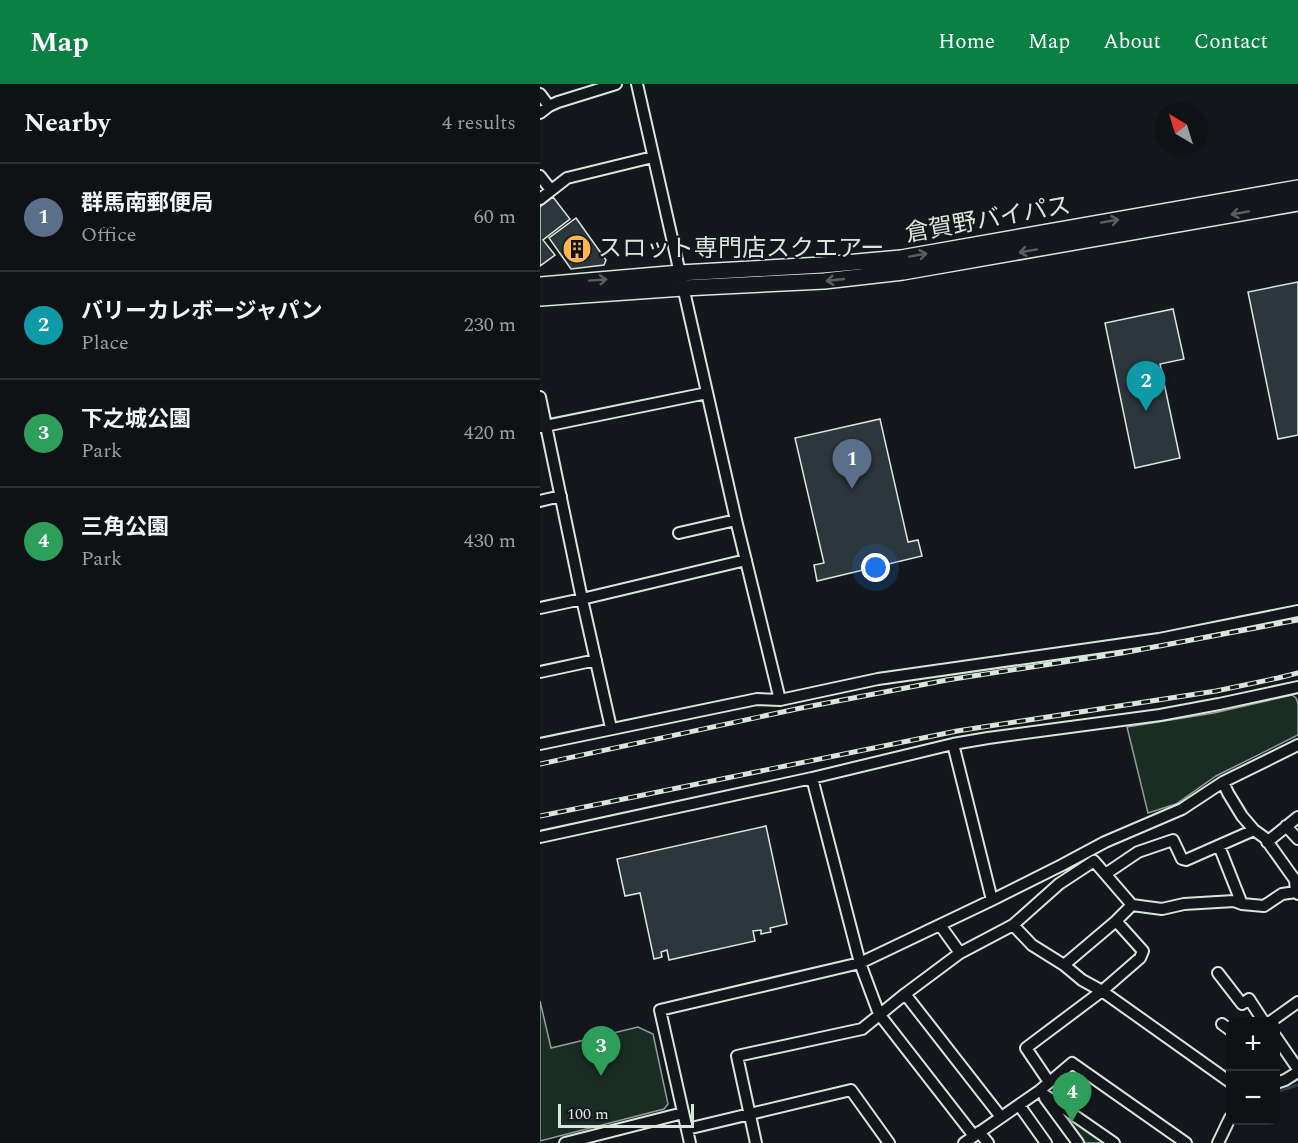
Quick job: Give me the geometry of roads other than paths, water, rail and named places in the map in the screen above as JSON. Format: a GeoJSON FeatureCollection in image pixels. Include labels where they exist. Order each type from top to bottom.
{"type":"FeatureCollection","features":[{"type":"Feature","properties":{"kind":"highway","name":"倉賀野バイパス"},"geometry":{"type":"LineString","coordinates":[[540,298],[901,258],[1298,188]]}},
{"type":"Feature","properties":{"kind":"highway","name":"倉賀野バイパス"},"geometry":{"type":"LineString","coordinates":[[540,285],[681,281],[824,281],[903,272],[1298,203]]}},
{"type":"Feature","properties":{"kind":"street"},"geometry":{"type":"LineString","coordinates":[[540,94],[545,110],[616,84]]}},
{"type":"Feature","properties":{"kind":"street"},"geometry":{"type":"LineString","coordinates":[[637,84],[736,520],[780,700]]}},
{"type":"Feature","properties":{"kind":"street"},"geometry":{"type":"LineString","coordinates":[[540,199],[567,178],[653,157]]}},
{"type":"Feature","properties":{"kind":"street"},"geometry":{"type":"LineString","coordinates":[[540,176],[551,190]]}},
{"type":"Feature","properties":{"kind":"street"},"geometry":{"type":"LineString","coordinates":[[543,427],[707,393]]}},
{"type":"Feature","properties":{"kind":"street"},"geometry":{"type":"LineString","coordinates":[[540,397],[543,427],[561,496],[611,728]]}},
{"type":"Feature","properties":{"kind":"street"},"geometry":{"type":"LineString","coordinates":[[540,501],[561,496]]}},
{"type":"Feature","properties":{"kind":"street"},"geometry":{"type":"LineString","coordinates":[[679,532],[736,520]]}},
{"type":"Feature","properties":{"kind":"street"},"geometry":{"type":"LineString","coordinates":[[540,608],[746,560]]}},
{"type":"Feature","properties":{"kind":"street"},"geometry":{"type":"LineString","coordinates":[[540,744],[758,699],[780,700],[878,679],[1159,639],[1298,612]]}},
{"type":"Feature","properties":{"kind":"street"},"geometry":{"type":"LineString","coordinates":[[540,672],[596,660]]}},
{"type":"Feature","properties":{"kind":"street"},"geometry":{"type":"LineString","coordinates":[[540,837],[812,778],[953,744],[1160,715],[1298,687]]}},
{"type":"Feature","properties":{"kind":"street"},"geometry":{"type":"LineString","coordinates":[[953,744],[993,900]]}},
{"type":"Feature","properties":{"kind":"street"},"geometry":{"type":"LineString","coordinates":[[690,1143],[660,1010],[860,963],[993,900],[1105,842],[1182,809],[1223,782],[1298,745]]}},
{"type":"Feature","properties":{"kind":"street"},"geometry":{"type":"LineString","coordinates":[[812,778],[860,963],[879,1014],[977,1134],[988,1143]]}},
{"type":"Feature","properties":{"kind":"street"},"geometry":{"type":"LineString","coordinates":[[756,1143],[737,1056],[862,1029],[960,953],[1012,925],[1059,884],[1095,861],[1132,905],[1162,909],[1184,903],[1234,901],[1264,906],[1282,894],[1297,893],[1295,880],[1267,842],[1242,816],[1223,782]]}},
{"type":"Feature","properties":{"kind":"street"},"geometry":{"type":"LineString","coordinates":[[1267,842],[1298,817]]}},
{"type":"Feature","properties":{"kind":"street"},"geometry":{"type":"LineString","coordinates":[[1286,826],[1298,839]]}},
{"type":"Feature","properties":{"kind":"street"},"geometry":{"type":"LineString","coordinates":[[1107,873],[1138,852],[1173,840],[1182,860],[1186,860],[1254,830]]}},
{"type":"Feature","properties":{"kind":"street"},"geometry":{"type":"LineString","coordinates":[[1219,846],[1242,904]]}},
{"type":"Feature","properties":{"kind":"street"},"geometry":{"type":"LineString","coordinates":[[1064,965],[1132,905]]}},
{"type":"Feature","properties":{"kind":"street"},"geometry":{"type":"LineString","coordinates":[[1049,1082],[1026,1048],[1102,991],[1140,958],[1143,951],[1116,921]]}},
{"type":"Feature","properties":{"kind":"street"},"geometry":{"type":"LineString","coordinates":[[940,924],[960,953]]}},
{"type":"Feature","properties":{"kind":"street"},"geometry":{"type":"LineString","coordinates":[[1012,925],[1032,945],[1102,991],[1226,1079]]}},
{"type":"Feature","properties":{"kind":"street"},"geometry":{"type":"LineString","coordinates":[[1218,973],[1242,1004],[1249,999],[1261,1017]]}},
{"type":"Feature","properties":{"kind":"street"},"geometry":{"type":"LineString","coordinates":[[905,994],[1001,1117]]}},
{"type":"Feature","properties":{"kind":"street"},"geometry":{"type":"LineString","coordinates":[[1277,1017],[1298,1002]]}},
{"type":"Feature","properties":{"kind":"street"},"geometry":{"type":"LineString","coordinates":[[1280,1044],[1298,1071],[1280,1082]]}},
{"type":"Feature","properties":{"kind":"street"},"geometry":{"type":"LineString","coordinates":[[964,1143],[1019,1105],[1072,1063],[1186,1143]]}},
{"type":"Feature","properties":{"kind":"street"},"geometry":{"type":"LineString","coordinates":[[687,1129],[850,1090],[889,1143]]}},
{"type":"Feature","properties":{"kind":"street"},"geometry":{"type":"LineString","coordinates":[[1039,1090],[1078,1143]]}},
{"type":"Feature","properties":{"kind":"street"},"geometry":{"type":"LineString","coordinates":[[1039,1090],[1114,1143]]}},
{"type":"Feature","properties":{"kind":"street"},"geometry":{"type":"LineString","coordinates":[[1019,1105],[1046,1143]]}},
{"type":"Feature","properties":{"kind":"street"},"geometry":{"type":"LineString","coordinates":[[565,1143],[683,1113]]}},
{"type":"Feature","properties":{"kind":"street"},"geometry":{"type":"LineString","coordinates":[[1218,1143],[1227,1125]]}},
{"type":"Feature","properties":{"kind":"waterway"},"geometry":{"type":"LineString","coordinates":[[1280,1091],[1298,1085]]}},
{"type":"Feature","properties":{"kind":"railway"},"geometry":{"type":"LineString","coordinates":[[540,764],[801,708],[947,680],[1122,653],[1298,620]]}},
{"type":"Feature","properties":{"kind":"railway"},"geometry":{"type":"LineString","coordinates":[[540,816],[957,731],[1216,691],[1298,673]]}},
{"type":"Feature","properties":{"kind":"place","name":"スロット専門店スクエアー"},"geometry":{"type":"Point","coordinates":[577,249]}},
{"type":"Feature","properties":{"kind":"place","name":"バリーカレボージャパン"},"geometry":{"type":"Point","coordinates":[1146,411]}},
{"type":"Feature","properties":{"kind":"place","name":"群馬南郵便局"},"geometry":{"type":"Point","coordinates":[852,489]}},
{"type":"Feature","properties":{"kind":"place","name":"下之城公園"},"geometry":{"type":"Point","coordinates":[601,1076]}},
{"type":"Feature","properties":{"kind":"place","name":"三角公園"},"geometry":{"type":"Point","coordinates":[1072,1122]}}]}
